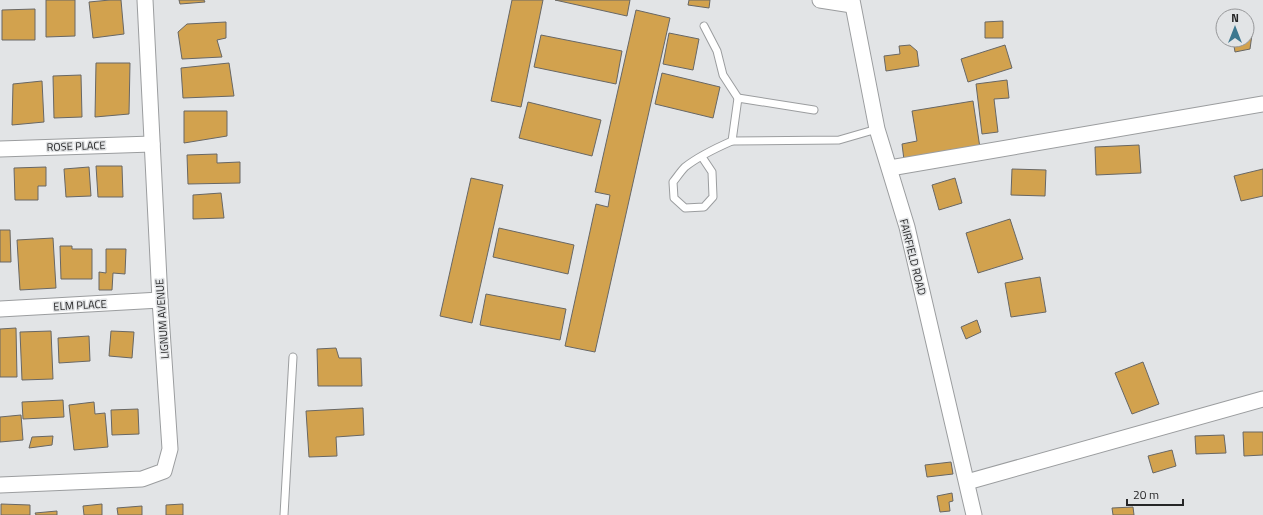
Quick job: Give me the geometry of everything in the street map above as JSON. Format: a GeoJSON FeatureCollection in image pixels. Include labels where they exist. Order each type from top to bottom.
{"type":"FeatureCollection","features":[{"type":"Feature","properties":{"kind":"street","name":"LIGNUM AVENUE"},"geometry":{"type":"LineString","coordinates":[[0,486],[142,479],[164,471],[170,449],[160,300],[144,0]]}},
{"type":"Feature","properties":{"kind":"street"},"geometry":{"type":"LineString","coordinates":[[820,0],[852,3]]}},
{"type":"Feature","properties":{"kind":"street","name":"FAIRFIELD ROAD"},"geometry":{"type":"LineString","coordinates":[[852,3],[877,129],[907,227],[974,515]]}},
{"type":"Feature","properties":{"kind":"street"},"geometry":{"type":"LineString","coordinates":[[890,168],[1263,104]]}},
{"type":"Feature","properties":{"kind":"street","name":"ROSE PLACE"},"geometry":{"type":"LineString","coordinates":[[0,149],[152,144]]}},
{"type":"Feature","properties":{"kind":"street","name":"ELM PLACE"},"geometry":{"type":"LineString","coordinates":[[0,309],[160,300]]}},
{"type":"Feature","properties":{"kind":"street"},"geometry":{"type":"LineString","coordinates":[[967,482],[1263,399]]}},
{"type":"Feature","properties":{"kind":"lane"},"geometry":{"type":"LineString","coordinates":[[704,26],[717,52],[723,75],[738,98],[732,141]]}},
{"type":"Feature","properties":{"kind":"lane"},"geometry":{"type":"LineString","coordinates":[[738,98],[814,110]]}},
{"type":"Feature","properties":{"kind":"lane"},"geometry":{"type":"LineString","coordinates":[[702,157],[712,172],[713,197],[704,207],[685,208],[674,198],[673,182],[685,168],[702,157],[732,141],[839,140],[877,129]]}},
{"type":"Feature","properties":{"kind":"lane"},"geometry":{"type":"LineString","coordinates":[[284,515],[293,357]]}},
{"type":"Feature","properties":{"kind":"building"},"geometry":{"type":"Polygon","coordinates":[[[46,0],[75,0],[75,36],[46,37],[46,0]]]}},
{"type":"Feature","properties":{"kind":"building"},"geometry":{"type":"Polygon","coordinates":[[[121,0],[124,34],[93,38],[89,2],[121,0]]]}},
{"type":"Feature","properties":{"kind":"building"},"geometry":{"type":"Polygon","coordinates":[[[179,0],[204,0],[205,2],[180,4],[179,0]]]}},
{"type":"Feature","properties":{"kind":"building"},"geometry":{"type":"Polygon","coordinates":[[[512,0],[543,0],[521,107],[491,101],[512,0]]]}},
{"type":"Feature","properties":{"kind":"building"},"geometry":{"type":"Polygon","coordinates":[[[555,0],[630,0],[627,16],[555,0]]]}},
{"type":"Feature","properties":{"kind":"building"},"geometry":{"type":"Polygon","coordinates":[[[689,0],[710,0],[709,8],[688,5],[689,0]]]}},
{"type":"Feature","properties":{"kind":"building"},"geometry":{"type":"Polygon","coordinates":[[[35,9],[35,40],[2,40],[2,10],[35,9]]]}},
{"type":"Feature","properties":{"kind":"building"},"geometry":{"type":"Polygon","coordinates":[[[636,10],[670,18],[595,352],[565,346],[596,204],[608,207],[610,195],[595,192],[636,10]]]}},
{"type":"Feature","properties":{"kind":"building"},"geometry":{"type":"Polygon","coordinates":[[[1003,21],[1003,38],[985,38],[985,22],[1003,21]]]}},
{"type":"Feature","properties":{"kind":"building"},"geometry":{"type":"Polygon","coordinates":[[[226,22],[226,38],[217,40],[222,57],[182,59],[178,32],[187,24],[226,22]]]}},
{"type":"Feature","properties":{"kind":"building"},"geometry":{"type":"Polygon","coordinates":[[[669,33],[699,39],[693,70],[663,64],[669,33]]]}},
{"type":"Feature","properties":{"kind":"building"},"geometry":{"type":"Polygon","coordinates":[[[541,35],[622,51],[616,84],[534,67],[541,35]]]}},
{"type":"Feature","properties":{"kind":"building"},"geometry":{"type":"Polygon","coordinates":[[[910,45],[917,51],[919,66],[886,71],[884,56],[900,54],[899,46],[910,45]]]}},
{"type":"Feature","properties":{"kind":"building"},"geometry":{"type":"Polygon","coordinates":[[[1005,45],[1012,68],[968,82],[961,59],[1005,45]]]}},
{"type":"Feature","properties":{"kind":"building"},"geometry":{"type":"Polygon","coordinates":[[[1234,48],[1250,48],[1250,49],[1235,52],[1234,48]]]}},
{"type":"Feature","properties":{"kind":"building"},"geometry":{"type":"Polygon","coordinates":[[[96,63],[130,63],[129,114],[95,117],[96,63]]]}},
{"type":"Feature","properties":{"kind":"building"},"geometry":{"type":"Polygon","coordinates":[[[229,63],[234,96],[183,98],[181,68],[229,63]]]}},
{"type":"Feature","properties":{"kind":"building"},"geometry":{"type":"Polygon","coordinates":[[[662,73],[720,87],[713,118],[655,104],[662,73]]]}},
{"type":"Feature","properties":{"kind":"building"},"geometry":{"type":"Polygon","coordinates":[[[81,75],[82,117],[54,118],[53,76],[81,75]]]}},
{"type":"Feature","properties":{"kind":"building"},"geometry":{"type":"Polygon","coordinates":[[[1007,80],[1009,98],[994,99],[998,132],[982,134],[976,84],[1007,80]]]}},
{"type":"Feature","properties":{"kind":"building"},"geometry":{"type":"Polygon","coordinates":[[[42,81],[44,122],[12,125],[13,84],[42,81]]]}},
{"type":"Feature","properties":{"kind":"building"},"geometry":{"type":"Polygon","coordinates":[[[973,101],[980,148],[904,160],[902,144],[917,141],[912,111],[973,101]]]}},
{"type":"Feature","properties":{"kind":"building"},"geometry":{"type":"Polygon","coordinates":[[[528,102],[601,120],[592,156],[519,138],[528,102]]]}},
{"type":"Feature","properties":{"kind":"building"},"geometry":{"type":"Polygon","coordinates":[[[184,111],[227,111],[227,136],[184,143],[184,111]]]}},
{"type":"Feature","properties":{"kind":"building"},"geometry":{"type":"Polygon","coordinates":[[[1139,145],[1141,173],[1096,175],[1095,147],[1139,145]]]}},
{"type":"Feature","properties":{"kind":"building"},"geometry":{"type":"Polygon","coordinates":[[[217,154],[217,163],[240,162],[240,183],[188,184],[187,155],[217,154]]]}},
{"type":"Feature","properties":{"kind":"building"},"geometry":{"type":"Polygon","coordinates":[[[96,166],[122,166],[123,197],[98,197],[96,166]]]}},
{"type":"Feature","properties":{"kind":"building"},"geometry":{"type":"Polygon","coordinates":[[[46,167],[46,186],[38,186],[38,200],[15,200],[14,168],[46,167]]]}},
{"type":"Feature","properties":{"kind":"building"},"geometry":{"type":"Polygon","coordinates":[[[89,167],[91,196],[66,197],[64,169],[89,167]]]}},
{"type":"Feature","properties":{"kind":"building"},"geometry":{"type":"Polygon","coordinates":[[[1012,169],[1046,170],[1045,196],[1011,195],[1012,169]]]}},
{"type":"Feature","properties":{"kind":"building"},"geometry":{"type":"Polygon","coordinates":[[[1263,169],[1263,196],[1241,201],[1234,176],[1263,169]]]}},
{"type":"Feature","properties":{"kind":"building"},"geometry":{"type":"Polygon","coordinates":[[[471,178],[503,185],[472,323],[440,316],[471,178]]]}},
{"type":"Feature","properties":{"kind":"building"},"geometry":{"type":"Polygon","coordinates":[[[955,178],[962,203],[939,210],[932,185],[955,178]]]}},
{"type":"Feature","properties":{"kind":"building"},"geometry":{"type":"Polygon","coordinates":[[[221,193],[224,218],[193,219],[193,195],[221,193]]]}},
{"type":"Feature","properties":{"kind":"building"},"geometry":{"type":"Polygon","coordinates":[[[1010,219],[1023,259],[978,273],[966,233],[1010,219]]]}},
{"type":"Feature","properties":{"kind":"building"},"geometry":{"type":"Polygon","coordinates":[[[499,228],[574,245],[568,274],[493,257],[499,228]]]}},
{"type":"Feature","properties":{"kind":"building"},"geometry":{"type":"Polygon","coordinates":[[[0,230],[10,230],[11,262],[0,262],[0,230]]]}},
{"type":"Feature","properties":{"kind":"building"},"geometry":{"type":"Polygon","coordinates":[[[53,238],[56,288],[20,290],[17,240],[53,238]]]}},
{"type":"Feature","properties":{"kind":"building"},"geometry":{"type":"Polygon","coordinates":[[[60,246],[72,246],[72,249],[92,249],[92,279],[61,279],[60,246]]]}},
{"type":"Feature","properties":{"kind":"building"},"geometry":{"type":"Polygon","coordinates":[[[106,249],[126,249],[125,274],[113,273],[112,290],[99,290],[99,272],[106,273],[106,249]]]}},
{"type":"Feature","properties":{"kind":"building"},"geometry":{"type":"Polygon","coordinates":[[[1040,277],[1046,312],[1011,317],[1005,283],[1040,277]]]}},
{"type":"Feature","properties":{"kind":"building"},"geometry":{"type":"Polygon","coordinates":[[[486,294],[566,309],[560,340],[480,325],[486,294]]]}},
{"type":"Feature","properties":{"kind":"building"},"geometry":{"type":"Polygon","coordinates":[[[977,320],[981,332],[966,339],[961,327],[977,320]]]}},
{"type":"Feature","properties":{"kind":"building"},"geometry":{"type":"Polygon","coordinates":[[[16,328],[17,377],[0,377],[0,329],[16,328]]]}},
{"type":"Feature","properties":{"kind":"building"},"geometry":{"type":"Polygon","coordinates":[[[51,331],[53,379],[22,380],[20,332],[51,331]]]}},
{"type":"Feature","properties":{"kind":"building"},"geometry":{"type":"Polygon","coordinates":[[[111,331],[134,332],[132,358],[109,356],[111,331]]]}},
{"type":"Feature","properties":{"kind":"building"},"geometry":{"type":"Polygon","coordinates":[[[89,336],[90,361],[59,363],[58,338],[89,336]]]}},
{"type":"Feature","properties":{"kind":"building"},"geometry":{"type":"Polygon","coordinates":[[[336,348],[339,358],[361,358],[362,386],[318,386],[317,349],[336,348]]]}},
{"type":"Feature","properties":{"kind":"building"},"geometry":{"type":"Polygon","coordinates":[[[1143,362],[1159,404],[1132,414],[1115,373],[1143,362]]]}},
{"type":"Feature","properties":{"kind":"building"},"geometry":{"type":"Polygon","coordinates":[[[63,400],[64,417],[23,419],[22,402],[63,400]]]}},
{"type":"Feature","properties":{"kind":"building"},"geometry":{"type":"Polygon","coordinates":[[[94,402],[95,414],[105,413],[108,447],[74,450],[69,405],[94,402]]]}},
{"type":"Feature","properties":{"kind":"building"},"geometry":{"type":"Polygon","coordinates":[[[363,408],[364,435],[336,437],[337,456],[309,457],[306,411],[363,408]]]}},
{"type":"Feature","properties":{"kind":"building"},"geometry":{"type":"Polygon","coordinates":[[[138,409],[139,434],[112,435],[111,410],[138,409]]]}},
{"type":"Feature","properties":{"kind":"building"},"geometry":{"type":"Polygon","coordinates":[[[21,415],[23,440],[0,442],[0,417],[21,415]]]}},
{"type":"Feature","properties":{"kind":"building"},"geometry":{"type":"Polygon","coordinates":[[[1243,432],[1263,432],[1263,455],[1244,456],[1243,432]]]}},
{"type":"Feature","properties":{"kind":"building"},"geometry":{"type":"Polygon","coordinates":[[[1224,435],[1226,453],[1196,454],[1195,436],[1224,435]]]}},
{"type":"Feature","properties":{"kind":"building"},"geometry":{"type":"Polygon","coordinates":[[[53,436],[52,445],[29,448],[32,437],[53,436]]]}},
{"type":"Feature","properties":{"kind":"building"},"geometry":{"type":"Polygon","coordinates":[[[1172,450],[1176,466],[1153,473],[1148,456],[1172,450]]]}},
{"type":"Feature","properties":{"kind":"building"},"geometry":{"type":"Polygon","coordinates":[[[951,462],[953,474],[927,477],[925,465],[951,462]]]}},
{"type":"Feature","properties":{"kind":"building"},"geometry":{"type":"Polygon","coordinates":[[[952,493],[953,501],[949,502],[950,511],[940,512],[937,496],[952,493]]]}},
{"type":"Feature","properties":{"kind":"building"},"geometry":{"type":"Polygon","coordinates":[[[1,504],[30,505],[30,515],[1,515],[1,504]]]}},
{"type":"Feature","properties":{"kind":"building"},"geometry":{"type":"Polygon","coordinates":[[[102,504],[102,515],[84,515],[83,506],[102,504]]]}},
{"type":"Feature","properties":{"kind":"building"},"geometry":{"type":"Polygon","coordinates":[[[183,504],[183,515],[166,515],[166,505],[183,504]]]}},
{"type":"Feature","properties":{"kind":"building"},"geometry":{"type":"Polygon","coordinates":[[[142,506],[142,515],[118,515],[117,508],[142,506]]]}},
{"type":"Feature","properties":{"kind":"building"},"geometry":{"type":"Polygon","coordinates":[[[1133,507],[1134,515],[1113,515],[1112,508],[1133,507]]]}},
{"type":"Feature","properties":{"kind":"building"},"geometry":{"type":"Polygon","coordinates":[[[57,511],[57,515],[36,515],[35,513],[57,511]]]}}]}
